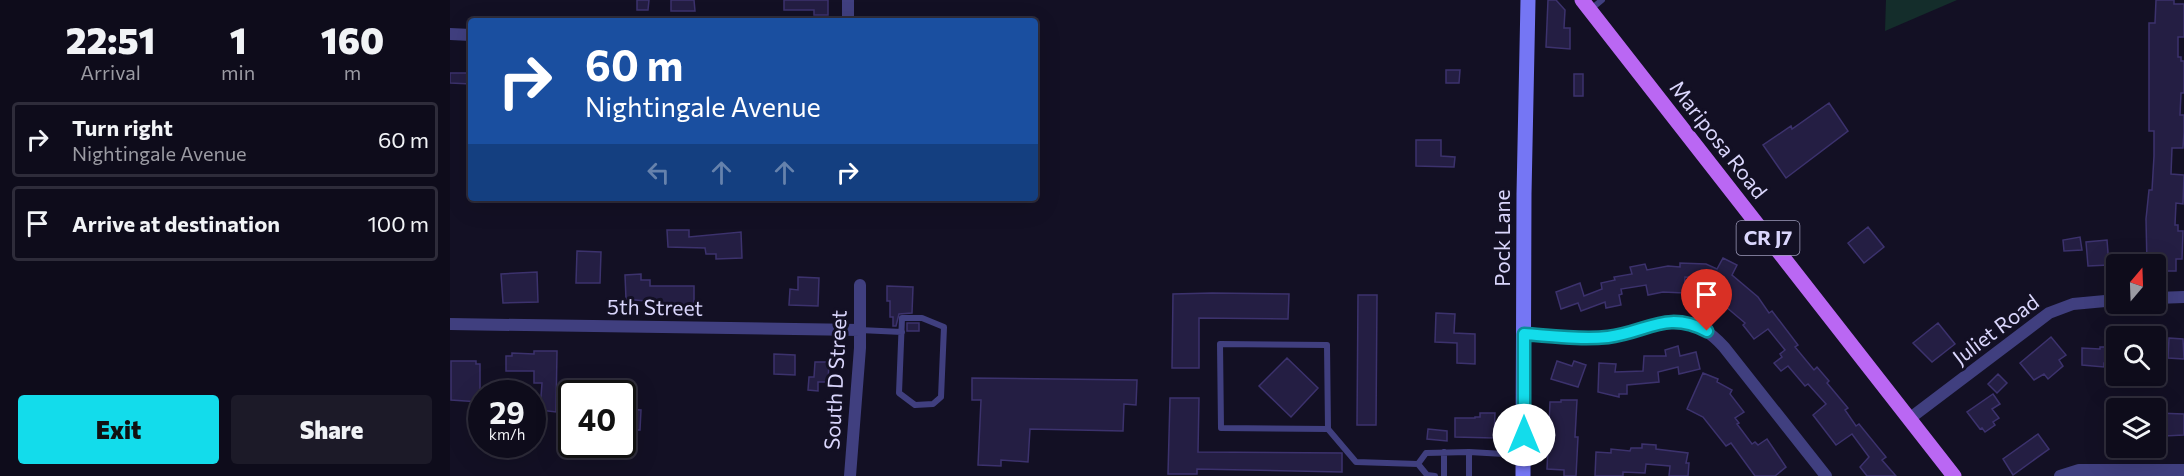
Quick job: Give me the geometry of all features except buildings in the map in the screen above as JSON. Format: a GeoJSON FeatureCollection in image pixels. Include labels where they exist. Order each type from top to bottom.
{"type":"FeatureCollection","features":[{"type":"Feature","properties":{"kind":"main road","name":"Mariposa Road"},"geometry":{"type":"LineString","coordinates":[[1586,5],[1954,476]]}},
{"type":"Feature","properties":{"kind":"street"},"geometry":{"type":"LineString","coordinates":[[848,0],[848,18]]}},
{"type":"Feature","properties":{"kind":"street","name":"Pock Lane"},"geometry":{"type":"LineString","coordinates":[[1523,476],[1524,205],[1528,0]]}},
{"type":"Feature","properties":{"kind":"street"},"geometry":{"type":"LineString","coordinates":[[450,34],[468,35]]}},
{"type":"Feature","properties":{"kind":"street","name":"South D Street"},"geometry":{"type":"LineString","coordinates":[[850,476],[860,330],[860,285]]}},
{"type":"Feature","properties":{"kind":"street"},"geometry":{"type":"LineString","coordinates":[[2166,298],[2184,297]]}},
{"type":"Feature","properties":{"kind":"street","name":"Juliet Road"},"geometry":{"type":"LineString","coordinates":[[1910,419],[2049,313],[2073,304],[2106,301]]}},
{"type":"Feature","properties":{"kind":"street"},"geometry":{"type":"LineString","coordinates":[[1524,334],[1583,338],[1608,337],[1665,322],[1681,321],[1694,324],[1713,335],[1724,347],[1826,476]]}},
{"type":"Feature","properties":{"kind":"street","name":"5th Street"},"geometry":{"type":"LineString","coordinates":[[450,324],[860,330]]}},
{"type":"Feature","properties":{"kind":"street"},"geometry":{"type":"LineString","coordinates":[[2060,476],[2079,470],[2184,470]]}},
{"type":"Feature","properties":{"kind":"lane"},"geometry":{"type":"LineString","coordinates":[[1586,5],[1602,0]]}},
{"type":"Feature","properties":{"kind":"lane"},"geometry":{"type":"LineString","coordinates":[[902,318],[922,318],[944,327],[941,397],[933,404],[915,405],[899,393],[902,332],[902,318]]}},
{"type":"Feature","properties":{"kind":"lane"},"geometry":{"type":"LineString","coordinates":[[860,330],[902,332]]}},
{"type":"Feature","properties":{"kind":"lane"},"geometry":{"type":"LineString","coordinates":[[1328,429],[1221,428],[1220,344],[1327,345],[1328,429],[1356,462],[1418,464],[1427,475],[1435,476]]}},
{"type":"Feature","properties":{"kind":"lane"},"geometry":{"type":"LineString","coordinates":[[1444,452],[1444,476]]}},
{"type":"Feature","properties":{"kind":"lane"},"geometry":{"type":"LineString","coordinates":[[1418,464],[1426,453],[1469,452],[1524,455]]}},
{"type":"Feature","properties":{"kind":"lane"},"geometry":{"type":"LineString","coordinates":[[1469,452],[1469,476]]}},
{"type":"Feature","properties":{"kind":"green space"},"geometry":{"type":"Polygon","coordinates":[[[1886,0],[1957,0],[1885,31],[1886,0]]]}},
{"type":"Feature","properties":{"kind":"route"},"geometry":{"type":"LineString","coordinates":[[1524,435],[1524,334],[1583,338],[1608,337],[1659,323],[1681,321],[1694,324],[1707,331]]}}]}
